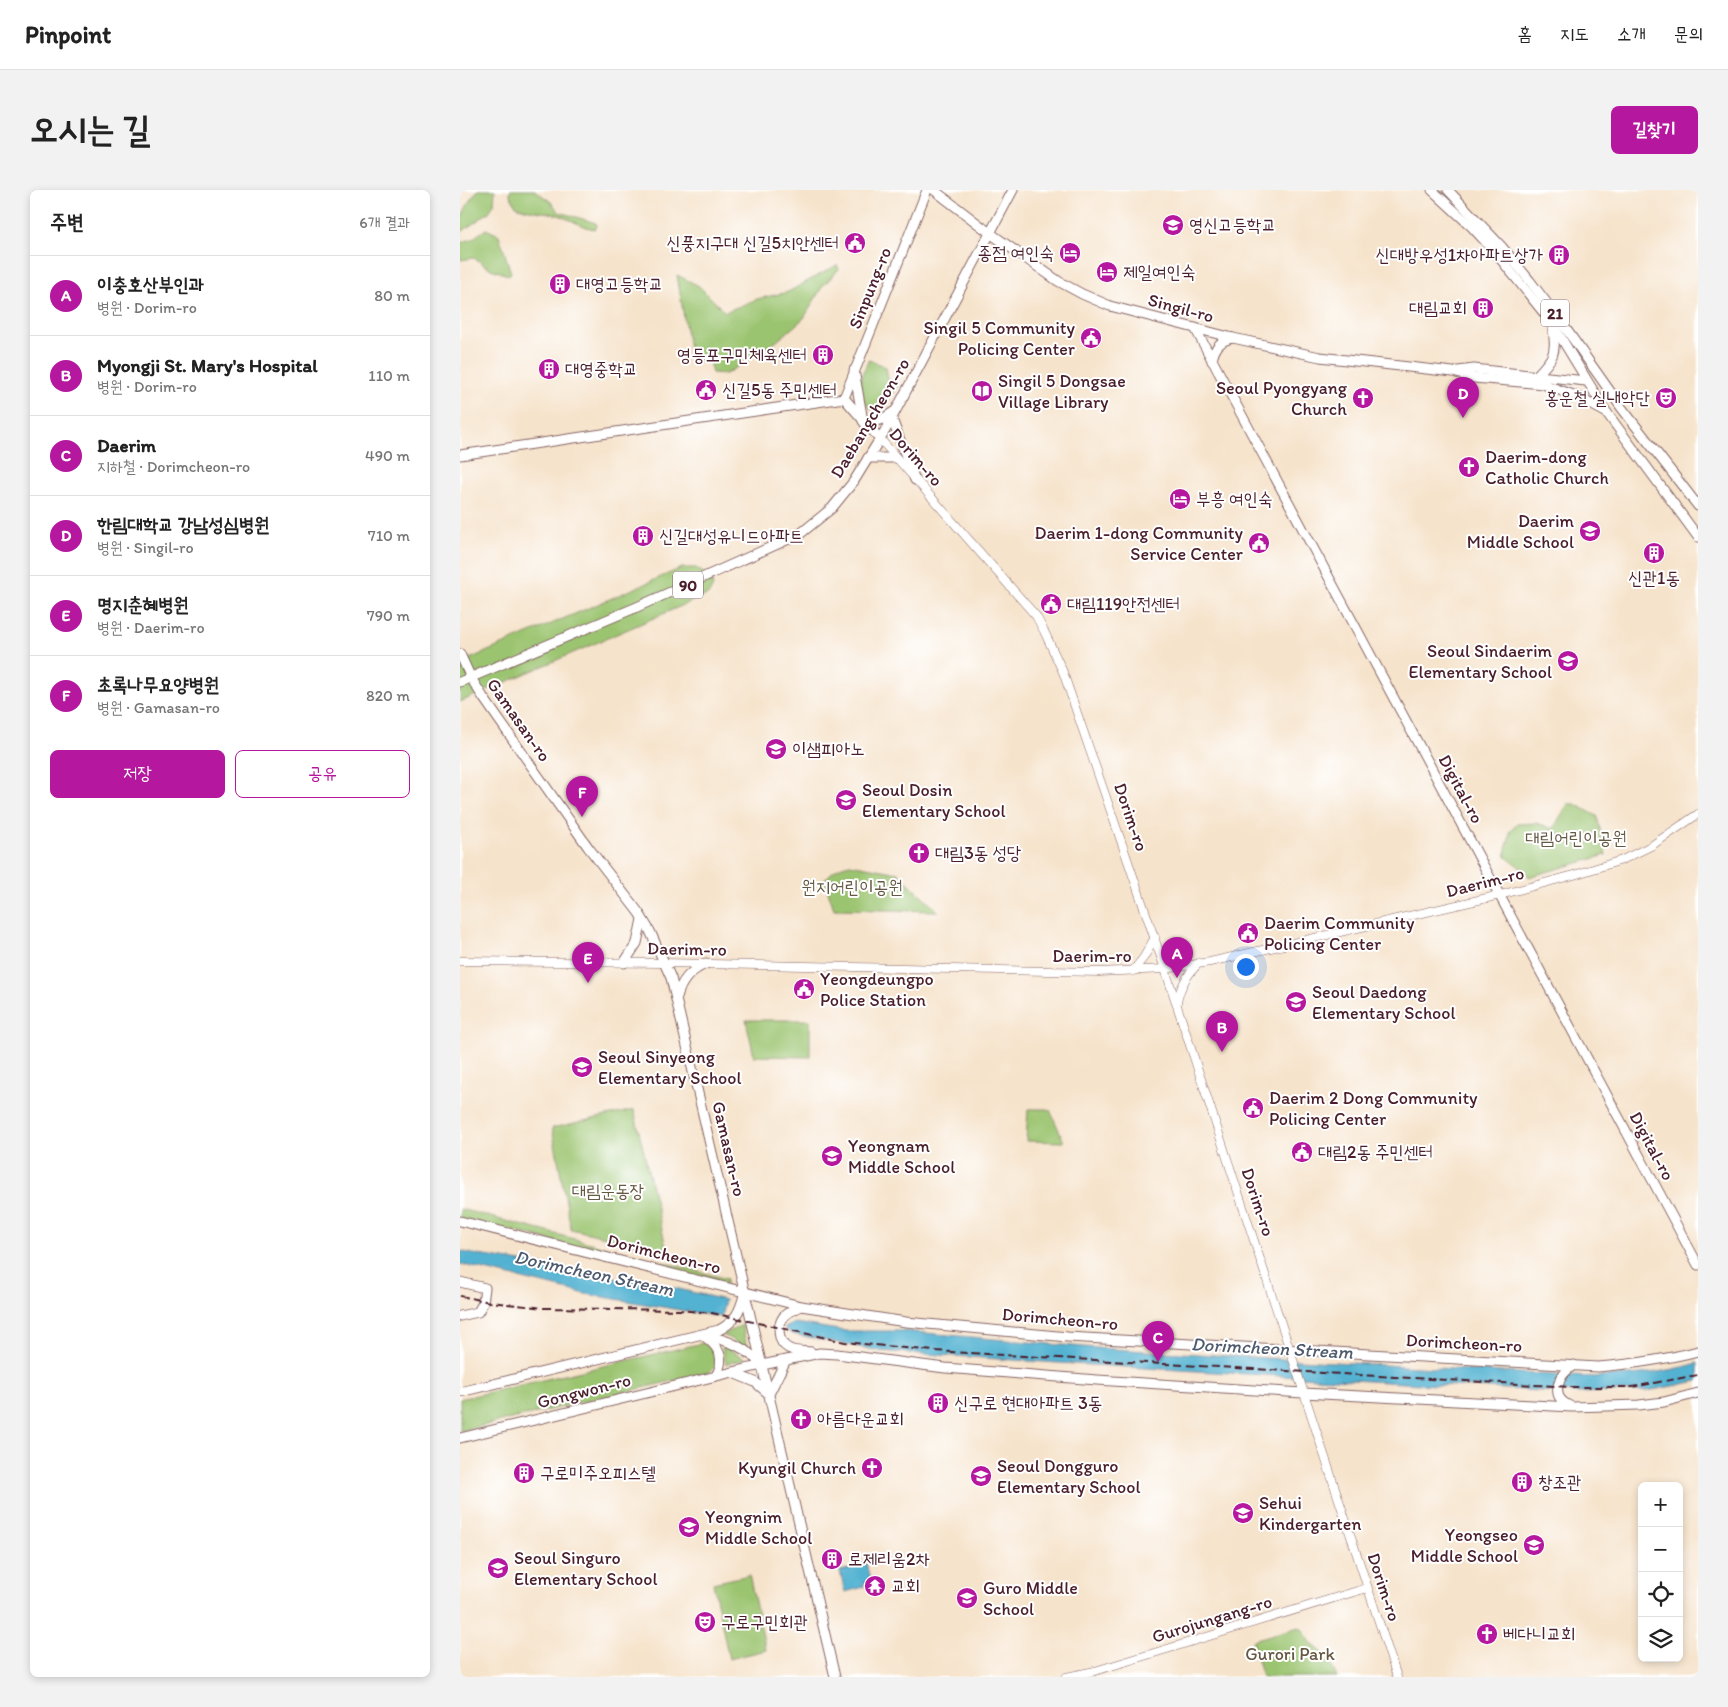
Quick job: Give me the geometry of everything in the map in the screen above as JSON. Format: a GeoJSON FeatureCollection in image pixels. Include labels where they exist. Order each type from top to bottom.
{"type":"FeatureCollection","features":[{"type":"Feature","properties":{"kind":"main road","name":"Sinpung-ro"},"geometry":{"type":"LineString","coordinates":[[844,398],[927,190]]}},
{"type":"Feature","properties":{"kind":"main road","name":"Singil-ro"},"geometry":{"type":"LineString","coordinates":[[934,190],[990,233],[1058,280],[1082,294],[1119,309],[1233,338],[1320,357],[1453,372],[1474,378],[1544,384],[1576,396],[1607,413]]}},
{"type":"Feature","properties":{"kind":"main road","name":"Daebangcheon-ro"},"geometry":{"type":"LineString","coordinates":[[460,682],[637,607],[800,534],[832,508],[854,481],[892,419],[1013,190]]}},
{"type":"Feature","properties":{"kind":"main road"},"geometry":{"type":"LineString","coordinates":[[1432,190],[1472,227],[1495,252],[1552,323],[1607,413],[1698,537]]}},
{"type":"Feature","properties":{"kind":"main road","name":"21"},"geometry":{"type":"LineString","coordinates":[[1448,190],[1508,254],[1559,319],[1604,382]]}},
{"type":"Feature","properties":{"kind":"main road"},"geometry":{"type":"LineString","coordinates":[[1536,376],[1550,362],[1553,356],[1555,342],[1552,323]]}},
{"type":"Feature","properties":{"kind":"main road","name":"Digital-ro"},"geometry":{"type":"LineString","coordinates":[[1195,328],[1698,1265]]}},
{"type":"Feature","properties":{"kind":"main road"},"geometry":{"type":"LineString","coordinates":[[1212,361],[1218,345],[1225,339],[1233,338]]}},
{"type":"Feature","properties":{"kind":"main road","name":"Singil-ro"},"geometry":{"type":"LineString","coordinates":[[1453,372],[1474,369],[1586,381]]}},
{"type":"Feature","properties":{"kind":"main road"},"geometry":{"type":"LineString","coordinates":[[854,370],[864,422],[881,420],[897,410]]}},
{"type":"Feature","properties":{"kind":"main road"},"geometry":{"type":"LineString","coordinates":[[1604,382],[1698,506]]}},
{"type":"Feature","properties":{"kind":"main road"},"geometry":{"type":"LineString","coordinates":[[460,454],[844,398]]}},
{"type":"Feature","properties":{"kind":"main road","name":"Dorim-ro"},"geometry":{"type":"LineString","coordinates":[[844,398],[880,440]]}},
{"type":"Feature","properties":{"kind":"main road"},"geometry":{"type":"LineString","coordinates":[[892,419],[915,480]]}},
{"type":"Feature","properties":{"kind":"main road"},"geometry":{"type":"LineString","coordinates":[[868,458],[896,458]]}},
{"type":"Feature","properties":{"kind":"main road","name":"Gamasan-ro"},"geometry":{"type":"LineString","coordinates":[[460,654],[471,678],[584,841],[642,918],[650,931],[671,978],[835,1677]]}},
{"type":"Feature","properties":{"kind":"main road"},"geometry":{"type":"LineString","coordinates":[[624,962],[637,943],[642,918]]}},
{"type":"Feature","properties":{"kind":"main road"},"geometry":{"type":"LineString","coordinates":[[677,1000],[679,989],[687,977],[706,964]]}},
{"type":"Feature","properties":{"kind":"main road","name":"Dorimcheon-ro"},"geometry":{"type":"LineString","coordinates":[[460,1221],[801,1306],[906,1322],[1068,1337],[1290,1353],[1572,1367],[1636,1364],[1698,1351]]}},
{"type":"Feature","properties":{"kind":"main road"},"geometry":{"type":"LineString","coordinates":[[460,1282],[485,1288],[483,1303],[478,1312],[460,1316]]}},
{"type":"Feature","properties":{"kind":"main road","name":"Gongwon-ro"},"geometry":{"type":"LineString","coordinates":[[460,1392],[703,1335],[728,1326],[738,1314],[745,1291]]}},
{"type":"Feature","properties":{"kind":"main road"},"geometry":{"type":"LineString","coordinates":[[801,1306],[782,1319],[779,1338],[782,1344],[792,1350],[954,1369],[1371,1396],[1569,1406],[1640,1405],[1664,1402],[1698,1393]]}},
{"type":"Feature","properties":{"kind":"main road"},"geometry":{"type":"LineString","coordinates":[[703,1335],[736,1344],[751,1353],[762,1365],[820,1353]]}},
{"type":"Feature","properties":{"kind":"main road"},"geometry":{"type":"LineString","coordinates":[[703,1335],[715,1345],[720,1356],[720,1368],[716,1376]]}},
{"type":"Feature","properties":{"kind":"main road"},"geometry":{"type":"LineString","coordinates":[[730,1372],[750,1379],[769,1394],[786,1360]]}},
{"type":"Feature","properties":{"kind":"main road","name":"Gongwon-ro"},"geometry":{"type":"LineString","coordinates":[[460,1438],[762,1365]]}},
{"type":"Feature","properties":{"kind":"main road"},"geometry":{"type":"LineString","coordinates":[[1569,1406],[1558,1394],[1558,1385],[1560,1377],[1572,1367]]}},
{"type":"Feature","properties":{"kind":"street","name":"Singil-ro"},"geometry":{"type":"LineString","coordinates":[[1586,381],[1604,382]]}},
{"type":"Feature","properties":{"kind":"street","name":"Dorim-ro"},"geometry":{"type":"LineString","coordinates":[[880,440],[1020,597],[1041,624],[1063,672],[1155,937],[1397,1677]]}},
{"type":"Feature","properties":{"kind":"street","name":"Daerim-ro"},"geometry":{"type":"LineString","coordinates":[[460,961],[624,962],[1043,971],[1165,969],[1200,963],[1500,895],[1574,875],[1616,862],[1651,846],[1698,814]]}},
{"type":"Feature","properties":{"kind":"street"},"geometry":{"type":"LineString","coordinates":[[1133,971],[1144,957],[1155,937]]}},
{"type":"Feature","properties":{"kind":"street"},"geometry":{"type":"LineString","coordinates":[[1177,1004],[1180,989],[1186,976],[1200,963]]}},
{"type":"Feature","properties":{"kind":"street","name":"Gurojungang-ro"},"geometry":{"type":"LineString","coordinates":[[1066,1677],[1094,1671],[1367,1588]]}},
{"type":"Feature","properties":{"kind":"green space"},"geometry":{"type":"Polygon","coordinates":[[[478,190],[495,190],[494,204],[489,212],[460,233],[460,220],[470,200],[478,190]]]}},
{"type":"Feature","properties":{"kind":"green space"},"geometry":{"type":"Polygon","coordinates":[[[510,190],[535,190],[551,202],[559,212],[596,223],[597,227],[595,229],[590,228],[558,215],[516,206],[510,195],[510,190]]]}},
{"type":"Feature","properties":{"kind":"green space"},"geometry":{"type":"Polygon","coordinates":[[[486,229],[499,235],[511,273],[508,275],[491,269],[474,258],[460,260],[460,243],[472,239],[486,229]]]}},
{"type":"Feature","properties":{"kind":"green space"},"geometry":{"type":"Polygon","coordinates":[[[837,265],[839,269],[822,287],[804,318],[777,341],[726,374],[712,373],[709,361],[691,361],[677,275],[699,286],[725,312],[757,299],[788,292],[837,265]]]}},
{"type":"Feature","properties":{"kind":"green space"},"geometry":{"type":"Polygon","coordinates":[[[869,360],[886,367],[888,379],[898,386],[883,408],[877,411],[868,407],[860,389],[862,374],[869,360]]]}},
{"type":"Feature","properties":{"kind":"green space"},"geometry":{"type":"Polygon","coordinates":[[[682,568],[696,568],[711,578],[713,586],[709,594],[460,702],[460,663],[682,568]]]}},
{"type":"Feature","properties":{"kind":"green space","name":"대림어린이공원"},"geometry":{"type":"Polygon","coordinates":[[[1568,804],[1575,804],[1597,816],[1606,855],[1529,877],[1525,871],[1506,857],[1510,831],[1517,824],[1537,823],[1553,829],[1568,804]]]}},
{"type":"Feature","properties":{"kind":"green space","name":"원지어린이공원"},"geometry":{"type":"Polygon","coordinates":[[[850,864],[898,873],[938,911],[834,909],[824,880],[839,868],[850,864]]]}},
{"type":"Feature","properties":{"kind":"green space"},"geometry":{"type":"Polygon","coordinates":[[[746,1020],[810,1020],[810,1057],[754,1056],[746,1020]]]}},
{"type":"Feature","properties":{"kind":"green space"},"geometry":{"type":"Polygon","coordinates":[[[1028,1109],[1050,1110],[1064,1142],[1026,1141],[1028,1109]]]}},
{"type":"Feature","properties":{"kind":"green space","name":"대림운동장"},"geometry":{"type":"Polygon","coordinates":[[[634,1110],[667,1251],[571,1229],[552,1128],[634,1110]]]}},
{"type":"Feature","properties":{"kind":"green space"},"geometry":{"type":"Polygon","coordinates":[[[460,1209],[727,1279],[726,1284],[460,1218],[460,1209]]]}},
{"type":"Feature","properties":{"kind":"green space"},"geometry":{"type":"Polygon","coordinates":[[[742,1325],[747,1348],[723,1335],[742,1325]]]}},
{"type":"Feature","properties":{"kind":"green space"},"geometry":{"type":"Polygon","coordinates":[[[703,1343],[711,1350],[714,1358],[715,1366],[710,1372],[460,1431],[460,1399],[703,1343]]]}},
{"type":"Feature","properties":{"kind":"green space"},"geometry":{"type":"Polygon","coordinates":[[[723,1346],[746,1359],[726,1364],[723,1346]]]}},
{"type":"Feature","properties":{"kind":"green space"},"geometry":{"type":"Polygon","coordinates":[[[749,1575],[766,1650],[729,1659],[713,1583],[749,1575]]]}},
{"type":"Feature","properties":{"kind":"green space","name":"Gurori Park"},"geometry":{"type":"Polygon","coordinates":[[[1299,1627],[1312,1644],[1323,1653],[1337,1677],[1262,1677],[1252,1643],[1253,1640],[1299,1627]]]}},
{"type":"Feature","properties":{"kind":"water","name":"Dorimcheon Stream"},"geometry":{"type":"Polygon","coordinates":[[[460,1251],[666,1286],[725,1300],[721,1317],[586,1294],[460,1264],[460,1251]]]}},
{"type":"Feature","properties":{"kind":"water","name":"Dorimcheon Stream"},"geometry":{"type":"Polygon","coordinates":[[[795,1323],[845,1331],[903,1331],[1096,1348],[1588,1377],[1657,1372],[1698,1363],[1698,1381],[1647,1391],[1576,1393],[1058,1363],[880,1351],[792,1334],[784,1328],[795,1323]]]}},
{"type":"Feature","properties":{"kind":"water"},"geometry":{"type":"Polygon","coordinates":[[[866,1562],[870,1581],[864,1583],[864,1587],[845,1592],[840,1571],[858,1567],[858,1564],[866,1562]]]}},
{"type":"Feature","properties":{"kind":"railway"},"geometry":{"type":"LineString","coordinates":[[460,1296],[490,1302],[544,1308],[680,1310],[712,1313],[845,1342],[934,1351],[1572,1387],[1632,1387],[1698,1375]]}},
{"type":"Feature","properties":{"kind":"place","name":"영신고등학교"},"geometry":{"type":"Point","coordinates":[1173,225]}},
{"type":"Feature","properties":{"kind":"place","name":"신풍지구대 신길5치안센터"},"geometry":{"type":"Point","coordinates":[855,243]}},
{"type":"Feature","properties":{"kind":"place","name":"종점 여인숙"},"geometry":{"type":"Point","coordinates":[1070,253]}},
{"type":"Feature","properties":{"kind":"place","name":"신대방우성1차아파트상가"},"geometry":{"type":"Point","coordinates":[1559,255]}},
{"type":"Feature","properties":{"kind":"place","name":"제일여인숙"},"geometry":{"type":"Point","coordinates":[1107,272]}},
{"type":"Feature","properties":{"kind":"place","name":"대영고등학교"},"geometry":{"type":"Point","coordinates":[560,284]}},
{"type":"Feature","properties":{"kind":"place","name":"대림교회"},"geometry":{"type":"Point","coordinates":[1483,308]}},
{"type":"Feature","properties":{"kind":"place","name":"Singil 5 Community Policing Center"},"geometry":{"type":"Point","coordinates":[1091,338]}},
{"type":"Feature","properties":{"kind":"place","name":"영등포구민체육센터"},"geometry":{"type":"Point","coordinates":[823,355]}},
{"type":"Feature","properties":{"kind":"place","name":"대영중학교"},"geometry":{"type":"Point","coordinates":[549,369]}},
{"type":"Feature","properties":{"kind":"place","name":"신길5동 주민센터"},"geometry":{"type":"Point","coordinates":[706,390]}},
{"type":"Feature","properties":{"kind":"place","name":"Singil 5 Dongsae Village Library"},"geometry":{"type":"Point","coordinates":[982,391]}},
{"type":"Feature","properties":{"kind":"place","name":"Seoul Pyongyang Church"},"geometry":{"type":"Point","coordinates":[1363,398]}},
{"type":"Feature","properties":{"kind":"place","name":"홍운철 실내악단"},"geometry":{"type":"Point","coordinates":[1666,398]}},
{"type":"Feature","properties":{"kind":"place","name":"한림대학교 강남성심병원"},"geometry":{"type":"Point","coordinates":[1463,418]}},
{"type":"Feature","properties":{"kind":"place","name":"Daerim-dong Catholic Church"},"geometry":{"type":"Point","coordinates":[1469,467]}},
{"type":"Feature","properties":{"kind":"place","name":"부흥 여인숙"},"geometry":{"type":"Point","coordinates":[1180,499]}},
{"type":"Feature","properties":{"kind":"place","name":"Daerim Middle School"},"geometry":{"type":"Point","coordinates":[1590,531]}},
{"type":"Feature","properties":{"kind":"place","name":"신길대성유니드아파트"},"geometry":{"type":"Point","coordinates":[643,536]}},
{"type":"Feature","properties":{"kind":"place","name":"Daerim 1-dong Community Service Center"},"geometry":{"type":"Point","coordinates":[1259,543]}},
{"type":"Feature","properties":{"kind":"place","name":"신관1동"},"geometry":{"type":"Point","coordinates":[1654,553]}},
{"type":"Feature","properties":{"kind":"place","name":"대림119안전센터"},"geometry":{"type":"Point","coordinates":[1051,604]}},
{"type":"Feature","properties":{"kind":"place","name":"Seoul Sindaerim Elementary School"},"geometry":{"type":"Point","coordinates":[1568,661]}},
{"type":"Feature","properties":{"kind":"place","name":"이샘피아노"},"geometry":{"type":"Point","coordinates":[776,749]}},
{"type":"Feature","properties":{"kind":"place","name":"Seoul Dosin Elementary School"},"geometry":{"type":"Point","coordinates":[846,800]}},
{"type":"Feature","properties":{"kind":"place","name":"초록나무요양병원"},"geometry":{"type":"Point","coordinates":[582,817]}},
{"type":"Feature","properties":{"kind":"place","name":"대림3동 성당"},"geometry":{"type":"Point","coordinates":[919,853]}},
{"type":"Feature","properties":{"kind":"place","name":"Daerim Community Policing Center"},"geometry":{"type":"Point","coordinates":[1248,933]}},
{"type":"Feature","properties":{"kind":"place","name":"이충호산부인과"},"geometry":{"type":"Point","coordinates":[1177,978]}},
{"type":"Feature","properties":{"kind":"place","name":"명지춘혜병원"},"geometry":{"type":"Point","coordinates":[588,983]}},
{"type":"Feature","properties":{"kind":"place","name":"Yeongdeungpo Police Station"},"geometry":{"type":"Point","coordinates":[804,989]}},
{"type":"Feature","properties":{"kind":"place","name":"Seoul Daedong Elementary School"},"geometry":{"type":"Point","coordinates":[1296,1002]}},
{"type":"Feature","properties":{"kind":"place","name":"Myongji St. Mary's Hospital"},"geometry":{"type":"Point","coordinates":[1222,1052]}},
{"type":"Feature","properties":{"kind":"place","name":"Seoul Sinyeong Elementary School"},"geometry":{"type":"Point","coordinates":[582,1067]}},
{"type":"Feature","properties":{"kind":"place","name":"Daerim 2 Dong Community Policing Center"},"geometry":{"type":"Point","coordinates":[1253,1108]}},
{"type":"Feature","properties":{"kind":"place","name":"대림2동 주민센터"},"geometry":{"type":"Point","coordinates":[1302,1152]}},
{"type":"Feature","properties":{"kind":"place","name":"Yeongnam Middle School"},"geometry":{"type":"Point","coordinates":[832,1156]}},
{"type":"Feature","properties":{"kind":"place","name":"Daerim"},"geometry":{"type":"Point","coordinates":[1158,1362]}},
{"type":"Feature","properties":{"kind":"place","name":"신구로 현대아파트 3동"},"geometry":{"type":"Point","coordinates":[938,1403]}},
{"type":"Feature","properties":{"kind":"place","name":"아름다운교회"},"geometry":{"type":"Point","coordinates":[801,1419]}},
{"type":"Feature","properties":{"kind":"place","name":"Kyungil Church"},"geometry":{"type":"Point","coordinates":[872,1468]}},
{"type":"Feature","properties":{"kind":"place","name":"구로미주오피스텔"},"geometry":{"type":"Point","coordinates":[524,1473]}},
{"type":"Feature","properties":{"kind":"place","name":"Seoul Dongguro Elementary School"},"geometry":{"type":"Point","coordinates":[981,1476]}},
{"type":"Feature","properties":{"kind":"place","name":"창조관"},"geometry":{"type":"Point","coordinates":[1522,1482]}},
{"type":"Feature","properties":{"kind":"place","name":"Sehui Kindergarten"},"geometry":{"type":"Point","coordinates":[1243,1513]}},
{"type":"Feature","properties":{"kind":"place","name":"Yeongnim Middle School"},"geometry":{"type":"Point","coordinates":[689,1527]}},
{"type":"Feature","properties":{"kind":"place","name":"Yeongseo Middle School"},"geometry":{"type":"Point","coordinates":[1534,1545]}},
{"type":"Feature","properties":{"kind":"place","name":"로제리움2차"},"geometry":{"type":"Point","coordinates":[832,1559]}},
{"type":"Feature","properties":{"kind":"place","name":"Seoul Singuro Elementary School"},"geometry":{"type":"Point","coordinates":[498,1568]}},
{"type":"Feature","properties":{"kind":"place","name":"교회"},"geometry":{"type":"Point","coordinates":[875,1586]}},
{"type":"Feature","properties":{"kind":"place","name":"Guro Middle School"},"geometry":{"type":"Point","coordinates":[967,1598]}},
{"type":"Feature","properties":{"kind":"place","name":"구로구민회관"},"geometry":{"type":"Point","coordinates":[705,1622]}},
{"type":"Feature","properties":{"kind":"place","name":"베다니교회"},"geometry":{"type":"Point","coordinates":[1487,1634]}}]}
